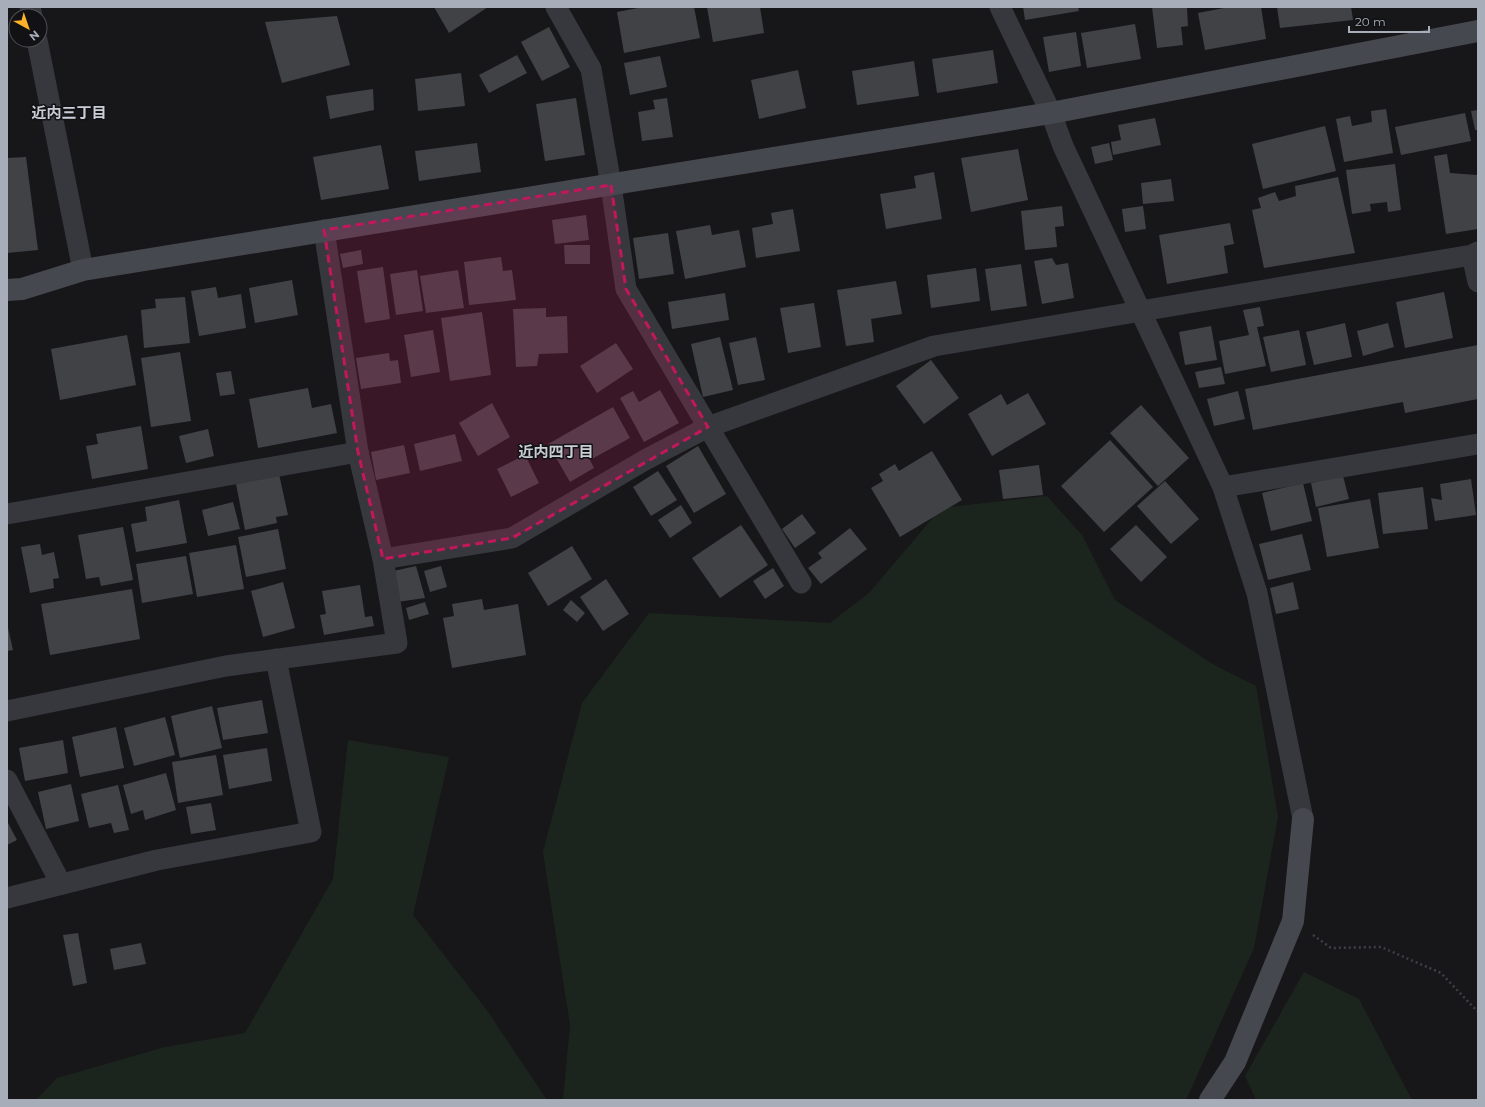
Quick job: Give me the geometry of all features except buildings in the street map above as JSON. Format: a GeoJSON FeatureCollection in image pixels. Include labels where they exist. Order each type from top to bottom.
{"type":"FeatureCollection","features":[{"type":"Feature","properties":{"kind":"street"},"geometry":{"type":"LineString","coordinates":[[556,7],[591,69],[611,185],[626,289],[801,583]]}},
{"type":"Feature","properties":{"kind":"street"},"geometry":{"type":"LineString","coordinates":[[1000,7],[1051,113],[1063,146],[1223,487],[1257,593],[1304,819],[1293,921],[1235,1062],[1210,1100]]}},
{"type":"Feature","properties":{"kind":"street"},"geometry":{"type":"LineString","coordinates":[[7,290],[22,289],[83,270],[1051,113],[1478,31]]}},
{"type":"Feature","properties":{"kind":"street"},"geometry":{"type":"LineString","coordinates":[[39,48],[83,270]]}},
{"type":"Feature","properties":{"kind":"street"},"geometry":{"type":"LineString","coordinates":[[7,711],[226,666],[397,642],[383,559],[358,452],[324,230]]}},
{"type":"Feature","properties":{"kind":"street"},"geometry":{"type":"LineString","coordinates":[[383,559],[512,538],[645,460],[708,427],[934,346],[1475,254],[1478,282]]}},
{"type":"Feature","properties":{"kind":"street"},"geometry":{"type":"LineString","coordinates":[[1223,487],[1478,444]]}},
{"type":"Feature","properties":{"kind":"street"},"geometry":{"type":"LineString","coordinates":[[7,514],[358,452]]}},
{"type":"Feature","properties":{"kind":"street"},"geometry":{"type":"LineString","coordinates":[[7,898],[157,860],[311,832],[276,659]]}},
{"type":"Feature","properties":{"kind":"street"},"geometry":{"type":"LineString","coordinates":[[7,780],[61,884]]}},
{"type":"Feature","properties":{"kind":"path"},"geometry":{"type":"LineString","coordinates":[[1293,921],[1331,948],[1381,947],[1442,973],[1478,1012]]}},
{"type":"Feature","properties":{"kind":"highlighted area"},"geometry":{"type":"Polygon","coordinates":[[[611,185],[626,289],[708,427],[512,538],[383,559],[358,452],[324,230],[611,185]]]}},
{"type":"Feature","properties":{"kind":"shaded area"},"geometry":{"type":"Polygon","coordinates":[[[1047,496],[1082,535],[1115,600],[1216,666],[1256,686],[1278,817],[1254,948],[1186,1100],[563,1100],[570,1025],[543,852],[582,703],[649,613],[830,623],[870,592],[941,508],[1047,496]]]}},
{"type":"Feature","properties":{"kind":"shaded area"},"geometry":{"type":"Polygon","coordinates":[[[348,740],[449,757],[413,915],[486,1009],[547,1100],[36,1100],[57,1078],[165,1047],[245,1033],[333,879],[348,740]]]}},
{"type":"Feature","properties":{"kind":"shaded area"},"geometry":{"type":"Polygon","coordinates":[[[1304,972],[1359,999],[1412,1100],[1256,1100],[1245,1076],[1304,972]]]}},
{"type":"Feature","properties":{"kind":"district","name":"近内三丁目"},"geometry":{"type":"Point","coordinates":[69,113]}},
{"type":"Feature","properties":{"kind":"district","name":"近内四丁目"},"geometry":{"type":"Point","coordinates":[556,452]}}]}
